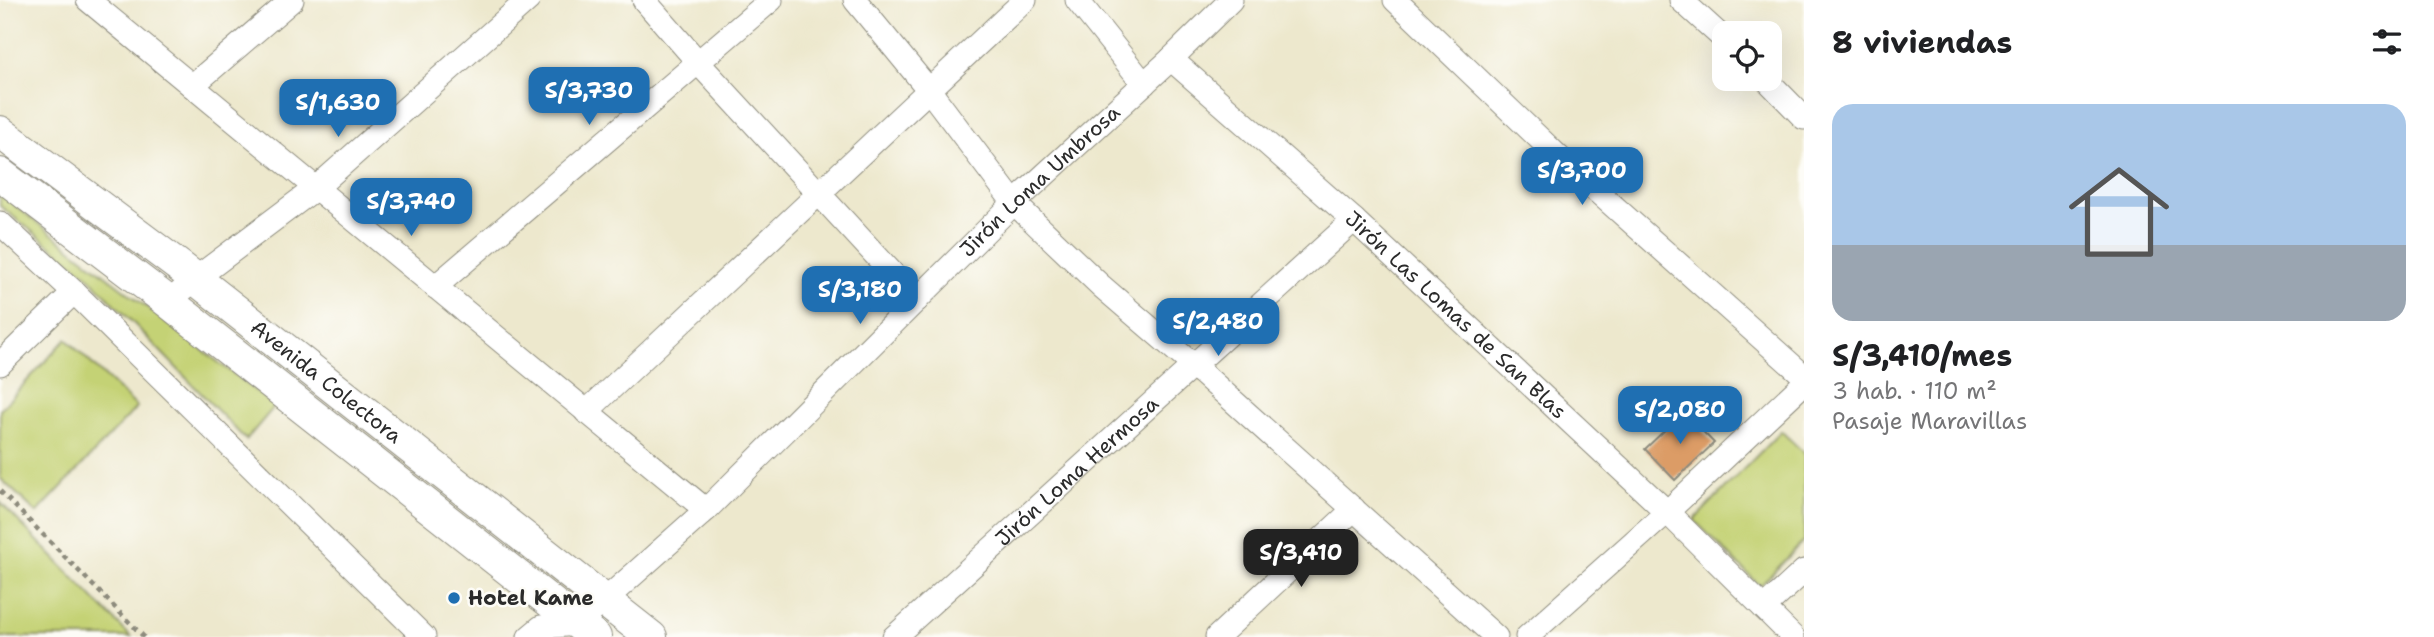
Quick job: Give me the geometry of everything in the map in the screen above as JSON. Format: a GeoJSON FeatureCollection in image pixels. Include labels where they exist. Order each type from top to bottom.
{"type":"FeatureCollection","features":[{"type":"Feature","properties":{"kind":"street"},"geometry":{"type":"LineString","coordinates":[[88,0],[706,510]]}},
{"type":"Feature","properties":{"kind":"street"},"geometry":{"type":"LineString","coordinates":[[192,86],[292,0]]}},
{"type":"Feature","properties":{"kind":"street"},"geometry":{"type":"LineString","coordinates":[[169,302],[195,279],[316,188],[528,0]]}},
{"type":"Feature","properties":{"kind":"street"},"geometry":{"type":"LineString","coordinates":[[645,0],[698,62],[917,300]]}},
{"type":"Feature","properties":{"kind":"street"},"geometry":{"type":"LineString","coordinates":[[435,287],[771,0]]}},
{"type":"Feature","properties":{"kind":"street"},"geometry":{"type":"LineString","coordinates":[[855,0],[929,90],[1014,203],[1100,285],[1496,637]]}},
{"type":"Feature","properties":{"kind":"street"},"geometry":{"type":"LineString","coordinates":[[586,411],[1025,0]]}},
{"type":"Feature","properties":{"kind":"street"},"geometry":{"type":"LineString","coordinates":[[1077,0],[1144,84]]}},
{"type":"Feature","properties":{"kind":"street","name":"Jirón Loma Umbrosa"},"geometry":{"type":"LineString","coordinates":[[586,630],[604,599],[706,510],[1014,203],[1231,0]]}},
{"type":"Feature","properties":{"kind":"street"},"geometry":{"type":"LineString","coordinates":[[1395,0],[1563,161],[1804,376]]}},
{"type":"Feature","properties":{"kind":"street"},"geometry":{"type":"LineString","coordinates":[[1681,0],[1712,28]]}},
{"type":"Feature","properties":{"kind":"street","name":"Jirón Las Lomas de San Blas"},"geometry":{"type":"LineString","coordinates":[[1171,59],[1354,220],[1667,512],[1793,637]]}},
{"type":"Feature","properties":{"kind":"street"},"geometry":{"type":"LineString","coordinates":[[1778,91],[1804,118]]}},
{"type":"Feature","properties":{"kind":"street","name":"Avenida Colectora"},"geometry":{"type":"LineString","coordinates":[[0,132],[195,279],[651,637]]}},
{"type":"Feature","properties":{"kind":"street","name":"Avenida Colectora"},"geometry":{"type":"LineString","coordinates":[[0,174],[169,302],[586,630]]}},
{"type":"Feature","properties":{"kind":"street","name":"Jirón Loma Hermosa"},"geometry":{"type":"LineString","coordinates":[[894,637],[1354,220]]}},
{"type":"Feature","properties":{"kind":"street"},"geometry":{"type":"LineString","coordinates":[[0,223],[74,292],[424,637]]}},
{"type":"Feature","properties":{"kind":"street"},"geometry":{"type":"LineString","coordinates":[[0,364],[74,292]]}},
{"type":"Feature","properties":{"kind":"street"},"geometry":{"type":"LineString","coordinates":[[1527,637],[1667,512],[1804,383]]}},
{"type":"Feature","properties":{"kind":"street"},"geometry":{"type":"LineString","coordinates":[[1225,634],[1354,509]]}},
{"type":"Feature","properties":{"kind":"street"},"geometry":{"type":"LineString","coordinates":[[1765,608],[1804,571]]}},
{"type":"Feature","properties":{"kind":"street"},"geometry":{"type":"LineString","coordinates":[[529,637],[541,627],[586,630]]}},
{"type":"Feature","properties":{"kind":"path"},"geometry":{"type":"LineString","coordinates":[[0,491],[144,637]]}},
{"type":"Feature","properties":{"kind":"green space"},"geometry":{"type":"Polygon","coordinates":[[[0,194],[275,406],[246,440],[86,274],[0,206],[0,194]]]}},
{"type":"Feature","properties":{"kind":"green space"},"geometry":{"type":"Polygon","coordinates":[[[66,339],[137,407],[37,513],[0,478],[0,410],[66,339]]]}},
{"type":"Feature","properties":{"kind":"green space"},"geometry":{"type":"Polygon","coordinates":[[[1781,431],[1804,453],[1804,541],[1760,586],[1694,520],[1781,431]]]}},
{"type":"Feature","properties":{"kind":"green space"},"geometry":{"type":"Polygon","coordinates":[[[0,502],[131,637],[0,637],[0,502]]]}},
{"type":"Feature","properties":{"kind":"building"},"geometry":{"type":"Polygon","coordinates":[[[1684,412],[1714,443],[1675,480],[1645,449],[1684,412]]]}},
{"type":"Feature","properties":{"kind":"place","name":"Hotel Kame"},"geometry":{"type":"Point","coordinates":[454,598]}}]}
